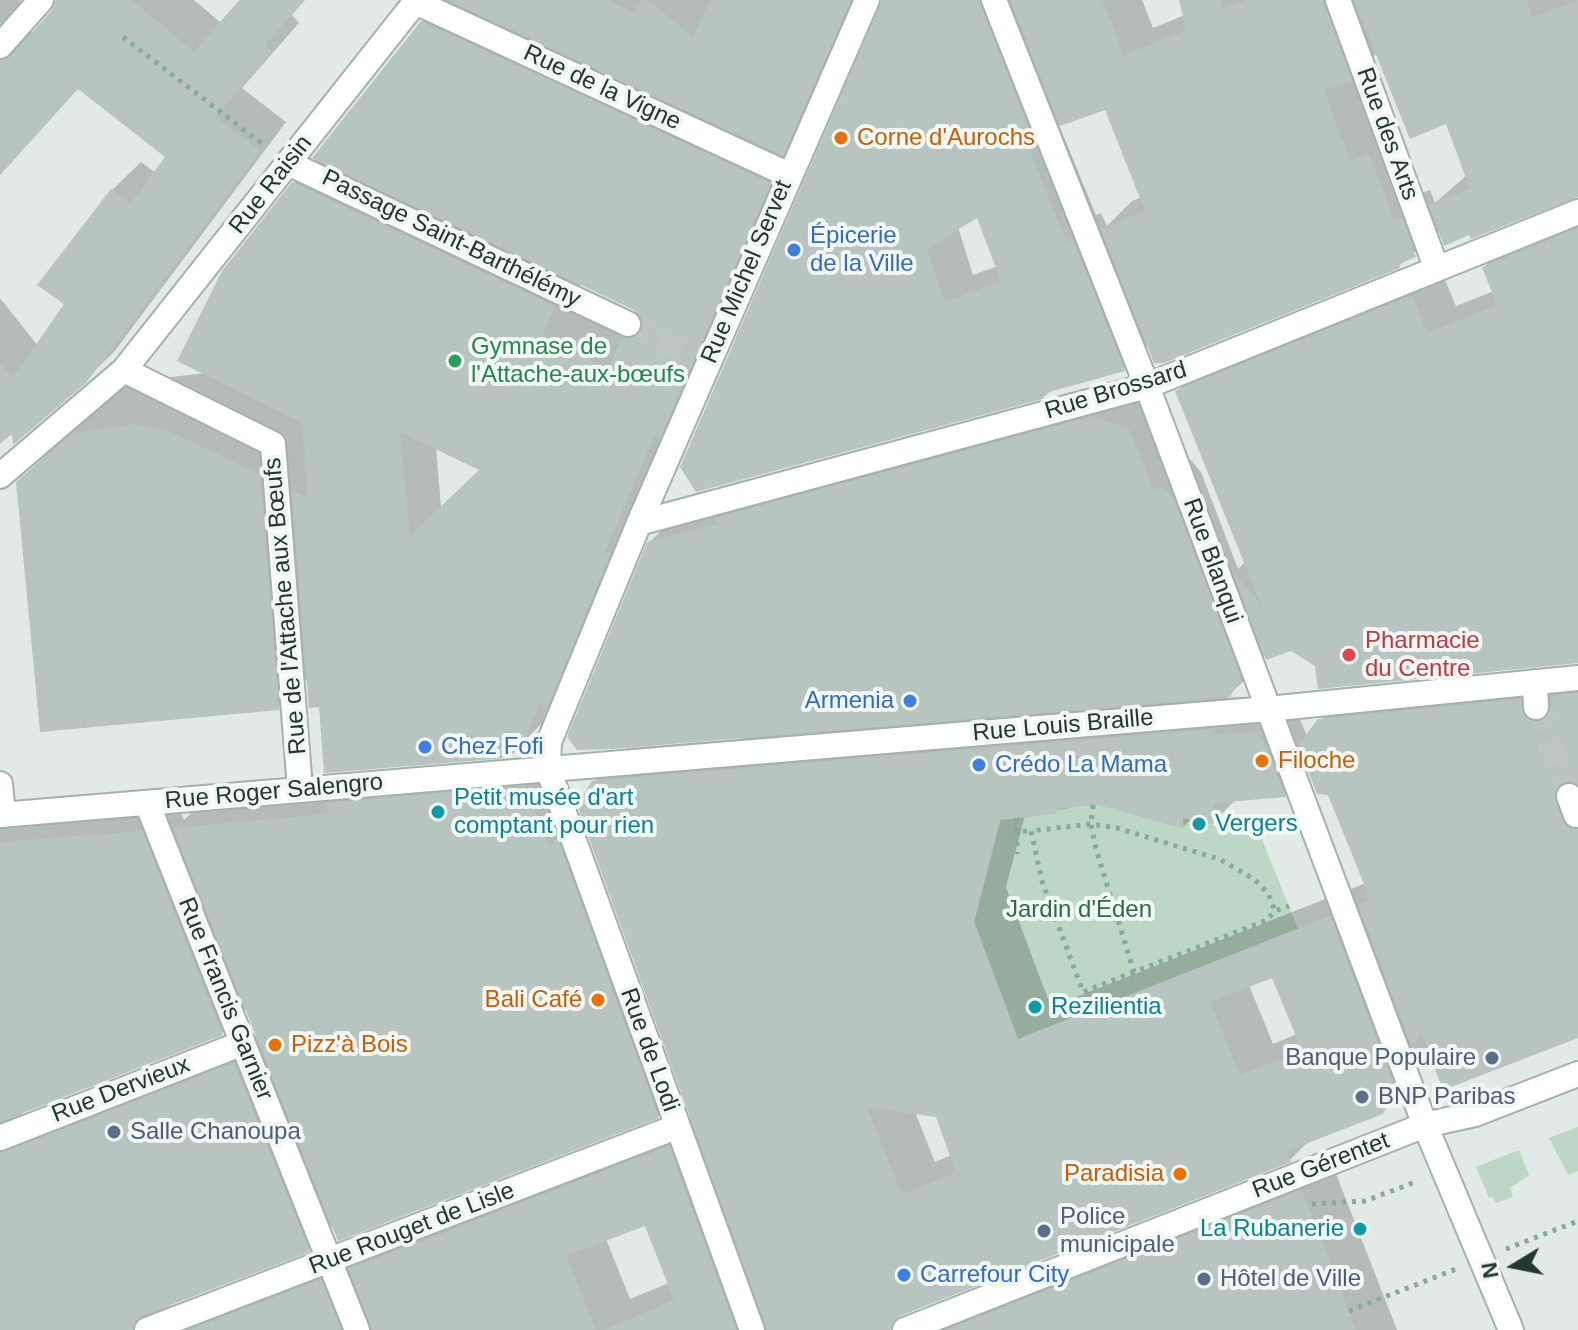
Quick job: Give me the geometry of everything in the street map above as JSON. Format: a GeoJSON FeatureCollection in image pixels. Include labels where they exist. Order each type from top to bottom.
{"type":"FeatureCollection","features":[{"type":"Feature","properties":{"kind":"street"},"geometry":{"type":"LineString","coordinates":[[0,46],[41,0]]}},
{"type":"Feature","properties":{"kind":"street","name":"Rue Michel Servet"},"geometry":{"type":"LineString","coordinates":[[548,769],[549,742],[639,523],[698,358],[789,175],[867,0]]}},
{"type":"Feature","properties":{"kind":"street","name":"Rue Blanqui"},"geometry":{"type":"LineString","coordinates":[[994,0],[1147,386],[1425,1125],[1511,1330]]}},
{"type":"Feature","properties":{"kind":"street","name":"Rue des Arts"},"geometry":{"type":"LineString","coordinates":[[1338,0],[1436,267]]}},
{"type":"Feature","properties":{"kind":"street","name":"Rue de la Vigne"},"geometry":{"type":"LineString","coordinates":[[417,1],[789,175]]}},
{"type":"Feature","properties":{"kind":"street","name":"Rue Raisin"},"geometry":{"type":"LineString","coordinates":[[0,476],[124,370],[417,1]]}},
{"type":"Feature","properties":{"kind":"street","name":"Passage Saint-Barthélémy"},"geometry":{"type":"LineString","coordinates":[[288,163],[628,324]]}},
{"type":"Feature","properties":{"kind":"street","name":"Rue Brossard"},"geometry":{"type":"LineString","coordinates":[[639,523],[1147,386],[1578,212]]}},
{"type":"Feature","properties":{"kind":"street","name":"Rue de l'Attache aux Bœufs"},"geometry":{"type":"LineString","coordinates":[[124,370],[273,444],[300,789]]}},
{"type":"Feature","properties":{"kind":"street","name":"Rue Louis Braille"},"geometry":{"type":"LineString","coordinates":[[548,769],[1268,709],[1578,678]]}},
{"type":"Feature","properties":{"kind":"street"},"geometry":{"type":"LineString","coordinates":[[1535,682],[1536,707]]}},
{"type":"Feature","properties":{"kind":"street","name":"Rue Roger Salengro"},"geometry":{"type":"LineString","coordinates":[[2,815],[548,769]]}},
{"type":"Feature","properties":{"kind":"street","name":"Rue de Lodi"},"geometry":{"type":"LineString","coordinates":[[548,769],[752,1330]]}},
{"type":"Feature","properties":{"kind":"street"},"geometry":{"type":"LineString","coordinates":[[0,784],[2,815]]}},
{"type":"Feature","properties":{"kind":"street","name":"Rue Francis Garnier"},"geometry":{"type":"LineString","coordinates":[[147,803],[357,1330]]}},
{"type":"Feature","properties":{"kind":"street","name":"Rue Dervieux"},"geometry":{"type":"LineString","coordinates":[[0,1138],[243,1043]]}},
{"type":"Feature","properties":{"kind":"street","name":"Rue Gérentet"},"geometry":{"type":"LineString","coordinates":[[905,1330],[1425,1125],[1475,1114],[1578,1074]]}},
{"type":"Feature","properties":{"kind":"street","name":"Rue Rouget de Lisle"},"geometry":{"type":"LineString","coordinates":[[147,1330],[676,1127]]}},
{"type":"Feature","properties":{"kind":"path"},"geometry":{"type":"LineString","coordinates":[[123,37],[288,163]]}},
{"type":"Feature","properties":{"kind":"path"},"geometry":{"type":"LineString","coordinates":[[1093,805],[1091,824],[1134,972]]}},
{"type":"Feature","properties":{"kind":"path"},"geometry":{"type":"LineString","coordinates":[[1016,818],[1017,854]]}},
{"type":"Feature","properties":{"kind":"path"},"geometry":{"type":"LineString","coordinates":[[1017,832],[1091,824],[1117,828],[1243,870],[1268,893],[1275,911]]}},
{"type":"Feature","properties":{"kind":"path"},"geometry":{"type":"LineString","coordinates":[[1031,831],[1042,881],[1083,992],[1267,920],[1275,911],[1289,906]]}},
{"type":"Feature","properties":{"kind":"path"},"geometry":{"type":"LineString","coordinates":[[1307,1204],[1365,1201],[1444,1171]]}},
{"type":"Feature","properties":{"kind":"path"},"geometry":{"type":"LineString","coordinates":[[1349,1311],[1408,1288]]}},
{"type":"Feature","properties":{"kind":"green space","name":"Jardin d'Éden"},"geometry":{"type":"Polygon","coordinates":[[[1112,803],[1112,808],[1183,829],[1183,818],[1261,837],[1298,929],[1018,1039],[974,922],[1001,819],[1055,814],[1059,809],[1112,803]]]}},
{"type":"Feature","properties":{"kind":"green space"},"geometry":{"type":"Polygon","coordinates":[[[1578,1127],[1578,1171],[1568,1175],[1549,1138],[1578,1127]]]}},
{"type":"Feature","properties":{"kind":"green space"},"geometry":{"type":"Polygon","coordinates":[[[1519,1150],[1529,1175],[1510,1188],[1513,1197],[1496,1203],[1493,1197],[1489,1198],[1476,1167],[1519,1150]]]}},
{"type":"Feature","properties":{"kind":"building"},"geometry":{"type":"Polygon","coordinates":[[[56,0],[132,0],[194,52],[240,0],[304,0],[265,45],[272,52],[215,117],[260,151],[86,383],[13,445],[12,434],[0,444],[0,362],[13,378],[64,304],[37,285],[111,189],[130,204],[165,157],[78,89],[0,175],[0,61],[11,56],[52,10],[56,0]]]}},
{"type":"Feature","properties":{"kind":"building"},"geometry":{"type":"Polygon","coordinates":[[[447,0],[609,0],[634,13],[642,0],[648,0],[693,37],[710,0],[851,0],[783,156],[447,0]]]}},
{"type":"Feature","properties":{"kind":"building"},"geometry":{"type":"Polygon","coordinates":[[[882,0],[979,0],[1032,137],[1025,139],[1067,242],[1073,240],[1125,371],[1038,395],[1046,398],[696,492],[680,467],[882,0]],[[977,218],[927,249],[945,302],[1001,281],[977,218]]]}},
{"type":"Feature","properties":{"kind":"building"},"geometry":{"type":"Polygon","coordinates":[[[1010,0],[1102,0],[1124,55],[1186,30],[1179,0],[1220,0],[1223,9],[1246,0],[1323,0],[1352,81],[1324,90],[1350,161],[1369,154],[1394,220],[1402,217],[1416,257],[1399,264],[1400,268],[1164,363],[1154,363],[1101,229],[1145,211],[1105,110],[1060,126],[1010,0]]]}},
{"type":"Feature","properties":{"kind":"building"},"geometry":{"type":"Polygon","coordinates":[[[1354,0],[1527,0],[1533,17],[1578,0],[1578,197],[1471,239],[1469,235],[1444,246],[1429,205],[1470,189],[1446,124],[1410,139],[1354,0]]]}},
{"type":"Feature","properties":{"kind":"building"},"geometry":{"type":"Polygon","coordinates":[[[421,21],[771,183],[660,438],[656,432],[604,554],[611,552],[546,711],[540,703],[521,747],[507,758],[324,773],[319,707],[309,708],[292,490],[308,498],[302,423],[177,361],[222,271],[292,182],[555,306],[542,337],[608,369],[622,338],[636,337],[643,324],[634,310],[312,158],[421,21]],[[400,432],[410,536],[479,470],[400,432]]]}},
{"type":"Feature","properties":{"kind":"building"},"geometry":{"type":"Polygon","coordinates":[[[1578,228],[1578,663],[1318,689],[1315,666],[1291,651],[1266,660],[1233,572],[1261,605],[1175,391],[1412,295],[1427,333],[1497,305],[1482,267],[1578,228]]]}},
{"type":"Feature","properties":{"kind":"building"},"geometry":{"type":"Polygon","coordinates":[[[1094,416],[1129,429],[1154,490],[1163,487],[1174,500],[1241,678],[1230,697],[612,749],[577,750],[567,737],[647,542],[718,524],[714,518],[1094,416]]]}},
{"type":"Feature","properties":{"kind":"building"},"geometry":{"type":"Polygon","coordinates":[[[136,424],[171,432],[260,475],[279,710],[40,732],[16,482],[73,433],[136,424]]]}},
{"type":"Feature","properties":{"kind":"building"},"geometry":{"type":"Polygon","coordinates":[[[1578,693],[1578,784],[1563,782],[1554,794],[1562,821],[1567,827],[1578,829],[1578,1038],[1443,1090],[1421,1033],[1413,1050],[1358,905],[1369,901],[1366,889],[1328,795],[1317,794],[1298,745],[1318,719],[1521,699],[1524,716],[1537,722],[1550,713],[1551,696],[1578,693]]]}},
{"type":"Feature","properties":{"kind":"building"},"geometry":{"type":"Polygon","coordinates":[[[1213,729],[1209,736],[1259,732],[1286,797],[1214,803],[1213,825],[1183,818],[1184,829],[1098,805],[1061,808],[1055,814],[1000,820],[974,922],[1018,1039],[1330,916],[1395,1088],[1383,1114],[1287,1151],[1291,1162],[900,1316],[890,1330],[767,1330],[577,805],[592,781],[1213,729]],[[1272,978],[1210,1002],[1240,1075],[1302,1051],[1272,978]],[[867,1107],[902,1194],[956,1173],[936,1117],[867,1107]]]}},
{"type":"Feature","properties":{"kind":"building"},"geometry":{"type":"Polygon","coordinates":[[[462,791],[446,804],[529,796],[550,849],[557,837],[659,1118],[338,1241],[173,828],[328,814],[327,803],[462,791]]]}},
{"type":"Feature","properties":{"kind":"building"},"geometry":{"type":"Polygon","coordinates":[[[142,831],[223,1035],[0,1122],[0,842],[142,831]]]}},
{"type":"Feature","properties":{"kind":"building"},"geometry":{"type":"Polygon","coordinates":[[[234,1063],[310,1252],[142,1316],[132,1330],[0,1330],[0,1153],[234,1063]]]}},
{"type":"Feature","properties":{"kind":"building"},"geometry":{"type":"Polygon","coordinates":[[[669,1146],[736,1330],[604,1330],[674,1300],[645,1226],[566,1256],[596,1330],[372,1330],[349,1269],[669,1146]]]}},
{"type":"Feature","properties":{"kind":"building","name":"Hôtel de Ville"},"geometry":{"type":"Polygon","coordinates":[[[1302,1190],[1356,1330],[946,1330],[1302,1190]]]}},
{"type":"Feature","properties":{"kind":"building"},"geometry":{"type":"Polygon","coordinates":[[[321,1279],[341,1330],[189,1330],[321,1279]]]}},
{"type":"Feature","properties":{"kind":"tunnel"},"geometry":{"type":"LineString","coordinates":[[628,324],[689,353]]}},
{"type":"Feature","properties":{"kind":"tunnel"},"geometry":{"type":"LineString","coordinates":[[1536,707],[1569,796]]}},
{"type":"Feature","properties":{"kind":"place","name":"Corne d'Aurochs"},"geometry":{"type":"Point","coordinates":[841,138]}},
{"type":"Feature","properties":{"kind":"place","name":"Épicerie de la Ville"},"geometry":{"type":"Point","coordinates":[794,250]}},
{"type":"Feature","properties":{"kind":"place","name":"Gymnase de l'Attache-aux-bœufs"},"geometry":{"type":"Point","coordinates":[455,361]}},
{"type":"Feature","properties":{"kind":"place","name":"Pharmacie du Centre"},"geometry":{"type":"Point","coordinates":[1349,655]}},
{"type":"Feature","properties":{"kind":"place","name":"Armenia"},"geometry":{"type":"Point","coordinates":[910,701]}},
{"type":"Feature","properties":{"kind":"place","name":"Chez Fofi"},"geometry":{"type":"Point","coordinates":[425,747]}},
{"type":"Feature","properties":{"kind":"place","name":"Filoche"},"geometry":{"type":"Point","coordinates":[1262,761]}},
{"type":"Feature","properties":{"kind":"place","name":"Crédo La Mama"},"geometry":{"type":"Point","coordinates":[979,765]}},
{"type":"Feature","properties":{"kind":"place","name":"Petit musée d'art comptant pour rien"},"geometry":{"type":"Point","coordinates":[438,812]}},
{"type":"Feature","properties":{"kind":"place","name":"Vergers"},"geometry":{"type":"Point","coordinates":[1199,824]}},
{"type":"Feature","properties":{"kind":"place","name":"Bali Café"},"geometry":{"type":"Point","coordinates":[598,1000]}},
{"type":"Feature","properties":{"kind":"place","name":"Rezilientia"},"geometry":{"type":"Point","coordinates":[1035,1007]}},
{"type":"Feature","properties":{"kind":"place","name":"Pizz'à Bois"},"geometry":{"type":"Point","coordinates":[275,1045]}},
{"type":"Feature","properties":{"kind":"place","name":"Banque Populaire"},"geometry":{"type":"Point","coordinates":[1492,1058]}},
{"type":"Feature","properties":{"kind":"place","name":"BNP Paribas"},"geometry":{"type":"Point","coordinates":[1362,1097]}},
{"type":"Feature","properties":{"kind":"place","name":"Salle Chanoupa"},"geometry":{"type":"Point","coordinates":[114,1132]}},
{"type":"Feature","properties":{"kind":"place","name":"Paradisia"},"geometry":{"type":"Point","coordinates":[1180,1174]}},
{"type":"Feature","properties":{"kind":"place","name":"La Rubanerie"},"geometry":{"type":"Point","coordinates":[1360,1229]}},
{"type":"Feature","properties":{"kind":"place","name":"Police municipale"},"geometry":{"type":"Point","coordinates":[1044,1231]}},
{"type":"Feature","properties":{"kind":"place","name":"Carrefour City"},"geometry":{"type":"Point","coordinates":[904,1275]}},
{"type":"Feature","properties":{"kind":"place","name":"Hôtel de Ville"},"geometry":{"type":"Point","coordinates":[1204,1279]}}]}
